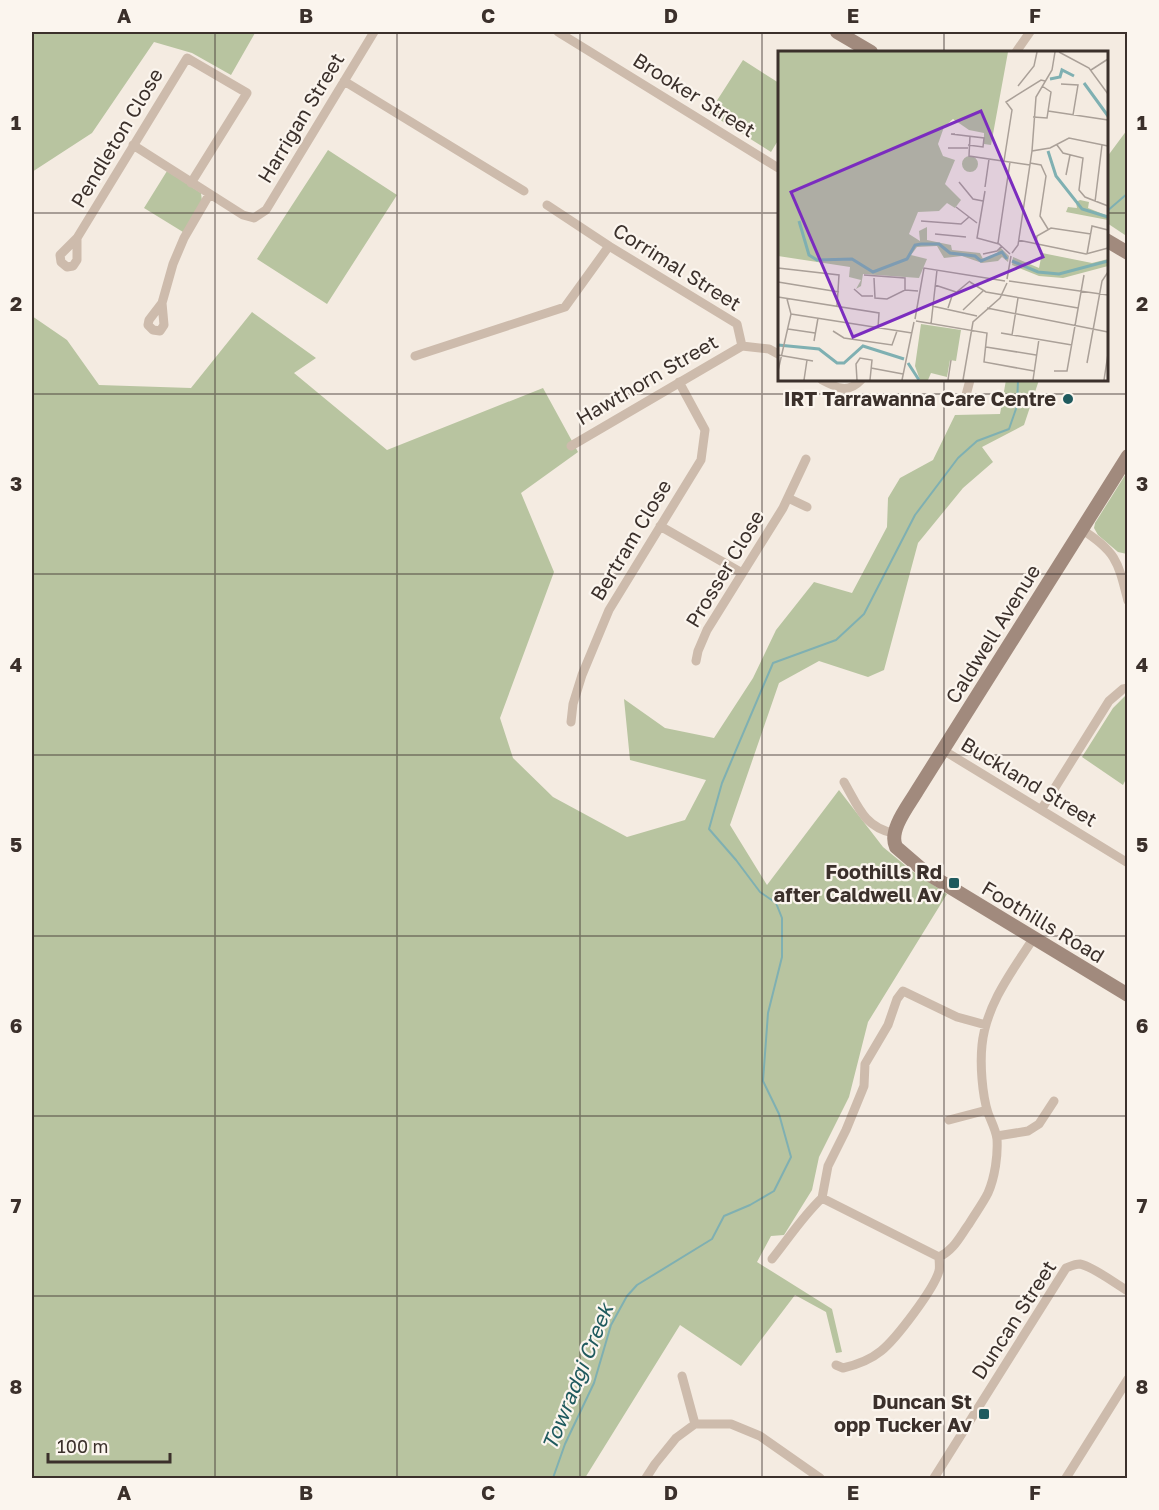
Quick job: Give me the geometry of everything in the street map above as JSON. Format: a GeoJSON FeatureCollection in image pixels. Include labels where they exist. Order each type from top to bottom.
{"type":"FeatureCollection","features":[{"type":"Feature","properties":{"kind":"main road"},"geometry":{"type":"LineString","coordinates":[[837,32],[869,51]]}},
{"type":"Feature","properties":{"kind":"main road"},"geometry":{"type":"LineString","coordinates":[[1108,241],[1128,254]]}},
{"type":"Feature","properties":{"kind":"main road","name":"Caldwell Avenue"},"geometry":{"type":"LineString","coordinates":[[893,833],[917,791],[1128,456]]}},
{"type":"Feature","properties":{"kind":"main road","name":"Foothills Road"},"geometry":{"type":"LineString","coordinates":[[893,833],[896,847],[925,872],[1128,995]]}},
{"type":"Feature","properties":{"kind":"street","name":"Harrigan Street"},"geometry":{"type":"LineString","coordinates":[[209,195],[243,215],[254,218],[266,210],[374,32]]}},
{"type":"Feature","properties":{"kind":"street","name":"Brooker Street"},"geometry":{"type":"LineString","coordinates":[[558,32],[778,168]]}},
{"type":"Feature","properties":{"kind":"street"},"geometry":{"type":"LineString","coordinates":[[1017,51],[1030,32]]}},
{"type":"Feature","properties":{"kind":"street","name":"Pendleton Close"},"geometry":{"type":"LineString","coordinates":[[77,238],[187,58],[247,93],[191,183]]}},
{"type":"Feature","properties":{"kind":"street"},"geometry":{"type":"LineString","coordinates":[[344,81],[524,191]]}},
{"type":"Feature","properties":{"kind":"street"},"geometry":{"type":"LineString","coordinates":[[133,145],[209,195],[184,238],[173,264],[162,303]]}},
{"type":"Feature","properties":{"kind":"street","name":"Corrimal Street"},"geometry":{"type":"LineString","coordinates":[[547,205],[609,246],[737,324],[742,346]]}},
{"type":"Feature","properties":{"kind":"street"},"geometry":{"type":"LineString","coordinates":[[415,356],[565,307],[609,246]]}},
{"type":"Feature","properties":{"kind":"street"},"geometry":{"type":"LineString","coordinates":[[742,346],[769,349],[778,354]]}},
{"type":"Feature","properties":{"kind":"street","name":"Hawthorn Street"},"geometry":{"type":"LineString","coordinates":[[571,446],[742,346]]}},
{"type":"Feature","properties":{"kind":"street"},"geometry":{"type":"LineString","coordinates":[[824,381],[839,388],[851,388],[860,381]]}},
{"type":"Feature","properties":{"kind":"street"},"geometry":{"type":"LineString","coordinates":[[965,399],[970,381]]}},
{"type":"Feature","properties":{"kind":"street","name":"Bertram Close"},"geometry":{"type":"LineString","coordinates":[[571,722],[573,704],[582,675],[609,610],[701,460],[705,430],[679,382]]}},
{"type":"Feature","properties":{"kind":"street","name":"Prosser Close"},"geometry":{"type":"LineString","coordinates":[[696,661],[707,630],[788,498],[806,459]]}},
{"type":"Feature","properties":{"kind":"street","name":"Prosser Close"},"geometry":{"type":"LineString","coordinates":[[788,498],[807,507]]}},
{"type":"Feature","properties":{"kind":"street"},"geometry":{"type":"LineString","coordinates":[[660,526],[742,573]]}},
{"type":"Feature","properties":{"kind":"street"},"geometry":{"type":"LineString","coordinates":[[1081,529],[1107,548],[1117,564],[1128,601]]}},
{"type":"Feature","properties":{"kind":"street"},"geometry":{"type":"LineString","coordinates":[[1117,564],[1128,558]]}},
{"type":"Feature","properties":{"kind":"street"},"geometry":{"type":"LineString","coordinates":[[1041,810],[1109,701],[1123,689],[1128,688]]}},
{"type":"Feature","properties":{"kind":"street","name":"Buckland Street"},"geometry":{"type":"LineString","coordinates":[[943,750],[1128,863]]}},
{"type":"Feature","properties":{"kind":"street"},"geometry":{"type":"LineString","coordinates":[[844,782],[873,826],[893,833]]}},
{"type":"Feature","properties":{"kind":"street"},"geometry":{"type":"LineString","coordinates":[[822,1198],[939,1257],[954,1246],[988,1192],[994,1174],[997,1136],[987,1110],[981,1066],[986,1025],[1006,980],[1033,939]]}},
{"type":"Feature","properties":{"kind":"street"},"geometry":{"type":"LineString","coordinates":[[772,1259],[806,1214],[822,1198],[828,1166],[864,1086],[865,1064],[888,1025],[897,999],[903,991],[957,1017],[986,1025]]}},
{"type":"Feature","properties":{"kind":"street"},"geometry":{"type":"LineString","coordinates":[[997,1136],[1028,1131],[1039,1124],[1054,1101]]}},
{"type":"Feature","properties":{"kind":"street"},"geometry":{"type":"LineString","coordinates":[[949,1120],[987,1110]]}},
{"type":"Feature","properties":{"kind":"street"},"geometry":{"type":"LineString","coordinates":[[836,1365],[843,1368],[858,1365],[881,1352],[902,1330],[939,1271],[939,1257]]}},
{"type":"Feature","properties":{"kind":"street","name":"Duncan Street"},"geometry":{"type":"LineString","coordinates":[[934,1479],[1066,1268],[1079,1264],[1087,1266],[1128,1291]]}},
{"type":"Feature","properties":{"kind":"street"},"geometry":{"type":"LineString","coordinates":[[682,1376],[695,1424]]}},
{"type":"Feature","properties":{"kind":"street"},"geometry":{"type":"LineString","coordinates":[[1066,1479],[1128,1379]]}},
{"type":"Feature","properties":{"kind":"street"},"geometry":{"type":"LineString","coordinates":[[646,1479],[676,1438],[695,1424],[731,1424],[760,1436],[814,1477]]}},
{"type":"Feature","properties":{"kind":"green space"},"geometry":{"type":"Polygon","coordinates":[[[32,32],[255,33],[231,75],[192,53],[154,42],[92,133],[32,172],[32,32]]]}},
{"type":"Feature","properties":{"kind":"green space"},"geometry":{"type":"Polygon","coordinates":[[[743,60],[778,82],[778,141],[771,152],[709,113],[743,60]]]}},
{"type":"Feature","properties":{"kind":"green space"},"geometry":{"type":"Polygon","coordinates":[[[1127,130],[1128,232],[1125,235],[1108,224],[1108,156],[1127,130]]]}},
{"type":"Feature","properties":{"kind":"green space"},"geometry":{"type":"Polygon","coordinates":[[[328,150],[397,195],[327,304],[257,259],[328,150]]]}},
{"type":"Feature","properties":{"kind":"green space"},"geometry":{"type":"Polygon","coordinates":[[[167,171],[201,193],[202,201],[183,232],[144,208],[167,171]]]}},
{"type":"Feature","properties":{"kind":"green space"},"geometry":{"type":"Polygon","coordinates":[[[252,312],[316,358],[294,373],[387,450],[543,388],[578,452],[521,493],[554,572],[500,718],[513,758],[553,797],[627,837],[685,820],[706,780],[630,760],[624,699],[665,728],[714,738],[753,678],[776,630],[814,582],[852,593],[887,527],[888,498],[900,478],[933,460],[955,415],[1000,414],[1006,381],[1039,381],[1024,425],[982,447],[993,462],[963,488],[918,543],[884,670],[868,677],[819,661],[779,683],[730,825],[767,885],[839,790],[883,847],[912,871],[947,894],[868,1022],[849,1097],[819,1157],[812,1190],[784,1235],[771,1236],[757,1262],[832,1309],[842,1352],[836,1353],[826,1312],[795,1295],[741,1366],[680,1325],[585,1478],[32,1478],[32,316],[67,340],[99,385],[191,388],[252,312]]]}},
{"type":"Feature","properties":{"kind":"green space"},"geometry":{"type":"Polygon","coordinates":[[[1127,472],[1127,554],[1118,552],[1098,535],[1094,528],[1127,472]]]}},
{"type":"Feature","properties":{"kind":"green space"},"geometry":{"type":"Polygon","coordinates":[[[1127,694],[1127,777],[1123,785],[1082,757],[1113,708],[1127,694]]]}},
{"type":"Feature","properties":{"kind":"waterway","name":"Towradgi Creek"},"geometry":{"type":"LineString","coordinates":[[1108,210],[1128,193]]}},
{"type":"Feature","properties":{"kind":"waterway","name":"Towradgi Creek"},"geometry":{"type":"LineString","coordinates":[[553,1478],[565,1444],[594,1383],[611,1325],[627,1296],[637,1285],[712,1239],[724,1216],[774,1191],[791,1157],[779,1114],[763,1081],[768,1013],[782,957],[782,918],[776,903],[760,892],[709,829],[722,783],[773,663],[836,640],[864,614],[915,515],[958,458],[977,441],[1009,429],[1017,406],[1018,381]]}},
{"type":"Feature","properties":{"kind":"place","name":"IRT Tarrawanna Care Centre"},"geometry":{"type":"Point","coordinates":[1068,399]}},
{"type":"Feature","properties":{"kind":"place","name":"Foothills Rd after Caldwell Av"},"geometry":{"type":"Point","coordinates":[954,883]}},
{"type":"Feature","properties":{"kind":"place","name":"Duncan St opp Tucker Av"},"geometry":{"type":"Point","coordinates":[984,1414]}}]}
